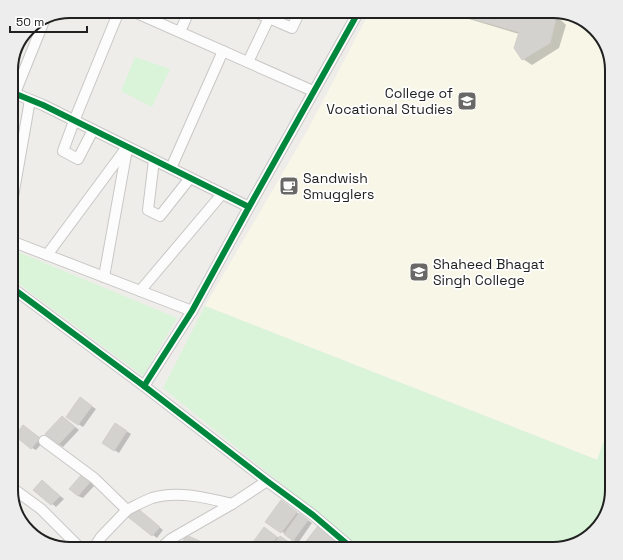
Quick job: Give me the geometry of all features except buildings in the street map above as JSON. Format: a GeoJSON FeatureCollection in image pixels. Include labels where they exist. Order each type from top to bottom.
{"type":"FeatureCollection","features":[{"type":"Feature","properties":{"kind":"street"},"geometry":{"type":"LineString","coordinates":[[93,130],[78,159],[63,151],[74,120],[116,18]]}},
{"type":"Feature","properties":{"kind":"street"},"geometry":{"type":"LineString","coordinates":[[148,18],[313,91]]}},
{"type":"Feature","properties":{"kind":"street"},"geometry":{"type":"LineString","coordinates":[[180,32],[186,18]]}},
{"type":"Feature","properties":{"kind":"street"},"geometry":{"type":"LineString","coordinates":[[248,62],[269,18],[292,28],[297,18]]}},
{"type":"Feature","properties":{"kind":"street"},"geometry":{"type":"LineString","coordinates":[[144,386],[192,311],[355,18]]}},
{"type":"Feature","properties":{"kind":"street"},"geometry":{"type":"LineString","coordinates":[[18,81],[41,27]]}},
{"type":"Feature","properties":{"kind":"street"},"geometry":{"type":"LineString","coordinates":[[171,168],[223,51]]}},
{"type":"Feature","properties":{"kind":"street"},"geometry":{"type":"LineString","coordinates":[[18,95],[74,120],[249,207]]}},
{"type":"Feature","properties":{"kind":"street"},"geometry":{"type":"LineString","coordinates":[[18,168],[30,100]]}},
{"type":"Feature","properties":{"kind":"street"},"geometry":{"type":"LineString","coordinates":[[47,255],[127,147]]}},
{"type":"Feature","properties":{"kind":"street"},"geometry":{"type":"LineString","coordinates":[[104,277],[127,147]]}},
{"type":"Feature","properties":{"kind":"street"},"geometry":{"type":"LineString","coordinates":[[154,160],[148,210],[160,216],[190,178]]}},
{"type":"Feature","properties":{"kind":"street"},"geometry":{"type":"LineString","coordinates":[[140,290],[222,194]]}},
{"type":"Feature","properties":{"kind":"street"},"geometry":{"type":"LineString","coordinates":[[18,243],[192,311]]}},
{"type":"Feature","properties":{"kind":"street"},"geometry":{"type":"LineString","coordinates":[[18,292],[313,515],[345,542]]}},
{"type":"Feature","properties":{"kind":"street"},"geometry":{"type":"LineString","coordinates":[[44,441],[94,478],[127,510]]}},
{"type":"Feature","properties":{"kind":"street"},"geometry":{"type":"LineString","coordinates":[[168,542],[232,504],[267,481]]}},
{"type":"Feature","properties":{"kind":"street"},"geometry":{"type":"LineString","coordinates":[[18,492],[42,509],[74,542]]}},
{"type":"Feature","properties":{"kind":"street"},"geometry":{"type":"LineString","coordinates":[[97,542],[127,510],[153,498],[179,495],[202,497],[232,504]]}},
{"type":"Feature","properties":{"kind":"shaded area","name":"Shaheed Bhagat Singh College"},"geometry":{"type":"Polygon","coordinates":[[[366,18],[553,18],[573,22],[590,33],[601,50],[605,67],[605,439],[598,460],[205,306],[307,131],[366,18]]]}},
{"type":"Feature","properties":{"kind":"green space"},"geometry":{"type":"Polygon","coordinates":[[[135,57],[170,69],[152,107],[121,91],[135,57]]]}},
{"type":"Feature","properties":{"kind":"green space"},"geometry":{"type":"Polygon","coordinates":[[[18,252],[177,318],[143,376],[18,283],[18,252]]]}},
{"type":"Feature","properties":{"kind":"green space"},"geometry":{"type":"Polygon","coordinates":[[[205,306],[597,460],[605,438],[604,500],[601,510],[590,527],[573,538],[563,541],[353,542],[163,388],[205,306]]]}},
{"type":"Feature","properties":{"kind":"cycle path"},"geometry":{"type":"LineString","coordinates":[[144,386],[192,311],[355,18]]}},
{"type":"Feature","properties":{"kind":"cycle path"},"geometry":{"type":"LineString","coordinates":[[18,95],[43,105],[249,207]]}},
{"type":"Feature","properties":{"kind":"cycle path"},"geometry":{"type":"LineString","coordinates":[[18,292],[313,515],[345,542]]}},
{"type":"Feature","properties":{"kind":"place","name":"College of Vocational Studies"},"geometry":{"type":"Point","coordinates":[467,101]}},
{"type":"Feature","properties":{"kind":"place","name":"Sandwish Smugglers"},"geometry":{"type":"Point","coordinates":[289,186]}},
{"type":"Feature","properties":{"kind":"place","name":"Shaheed Bhagat Singh College"},"geometry":{"type":"Point","coordinates":[419,272]}}]}
